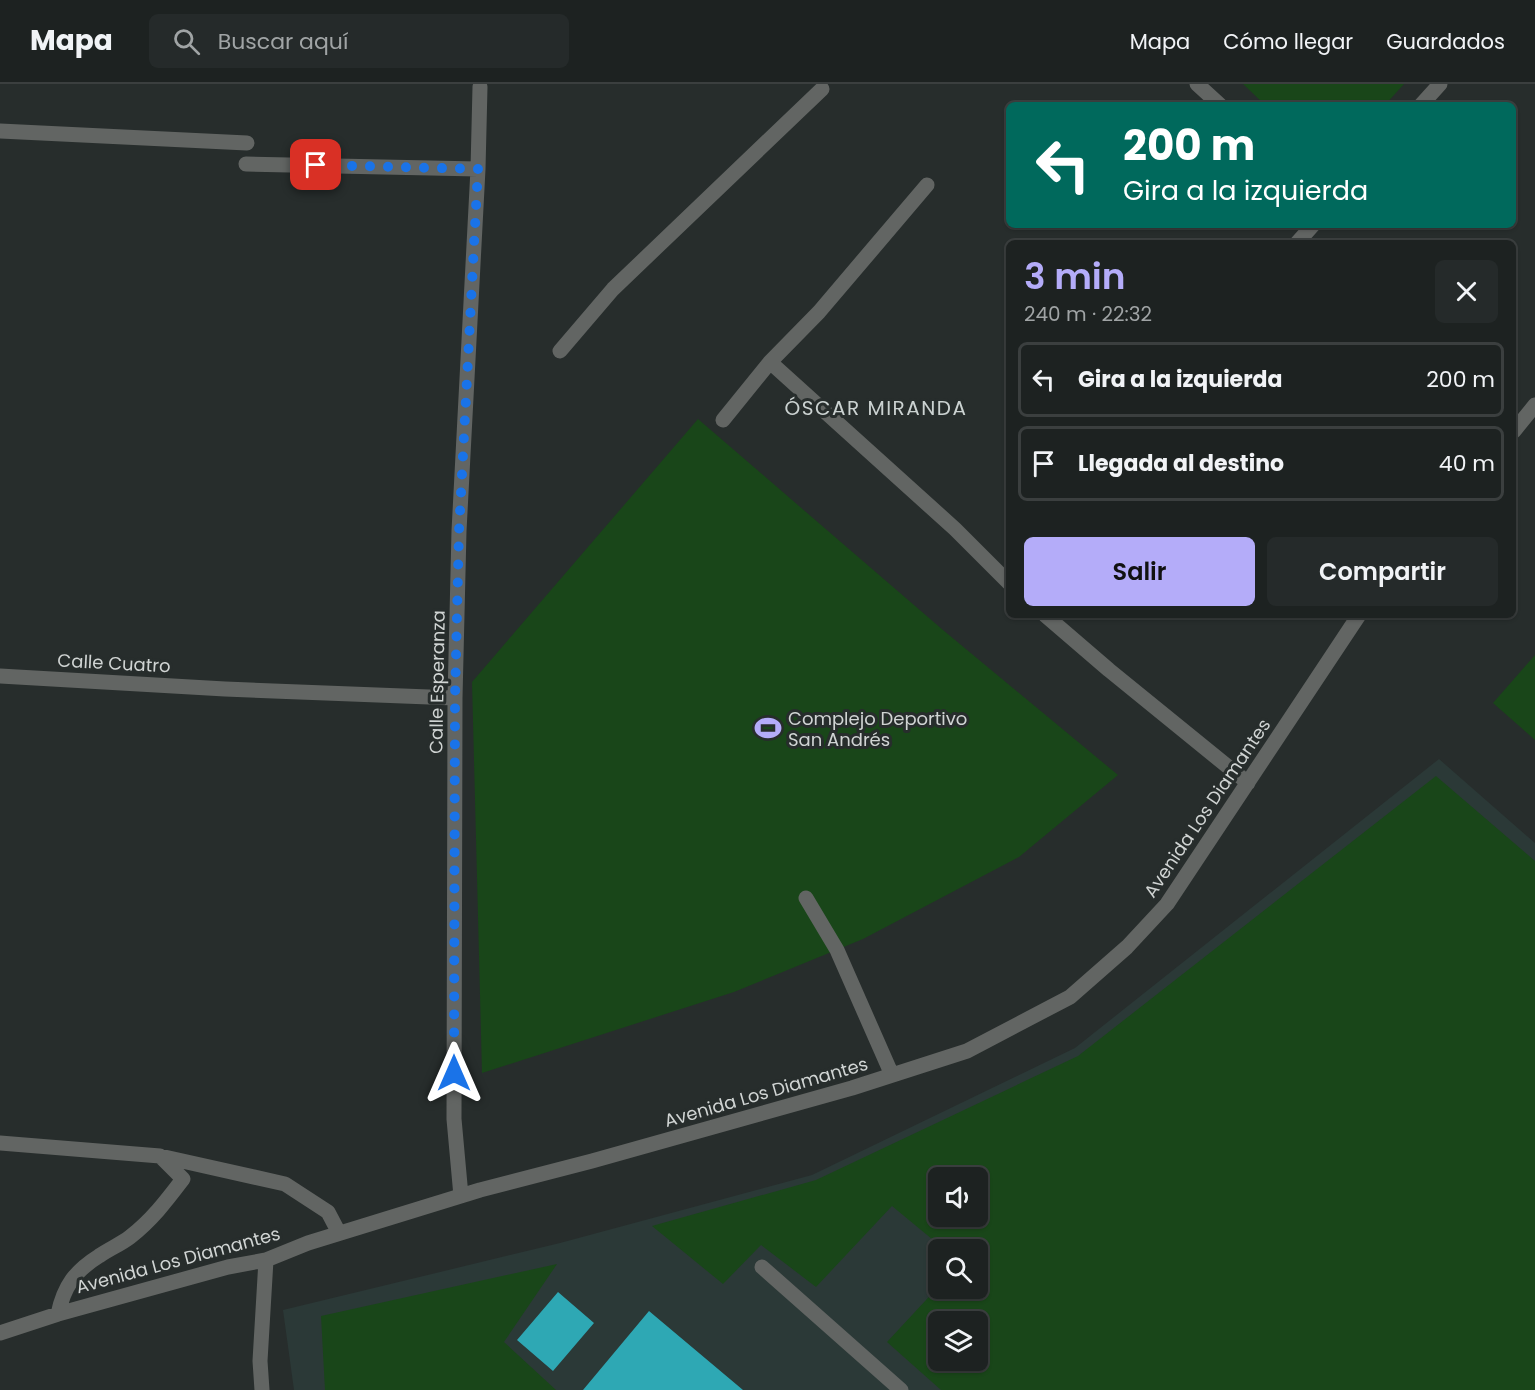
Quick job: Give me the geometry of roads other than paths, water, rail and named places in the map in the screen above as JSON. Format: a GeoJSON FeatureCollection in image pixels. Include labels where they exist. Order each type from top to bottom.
{"type":"FeatureCollection","features":[{"type":"Feature","properties":{"kind":"street"},"geometry":{"type":"LineString","coordinates":[[1197,84],[1217,102]]}},
{"type":"Feature","properties":{"kind":"street"},"geometry":{"type":"LineString","coordinates":[[1424,102],[1440,84]]}},
{"type":"Feature","properties":{"kind":"street","name":"Calle Esperanza"},"geometry":{"type":"LineString","coordinates":[[461,1196],[454,1119],[455,698],[459,531],[478,169],[480,87]]}},
{"type":"Feature","properties":{"kind":"street"},"geometry":{"type":"LineString","coordinates":[[560,351],[613,290],[822,89]]}},
{"type":"Feature","properties":{"kind":"street"},"geometry":{"type":"LineString","coordinates":[[0,131],[247,143]]}},
{"type":"Feature","properties":{"kind":"street"},"geometry":{"type":"LineString","coordinates":[[246,164],[478,169]]}},
{"type":"Feature","properties":{"kind":"street"},"geometry":{"type":"LineString","coordinates":[[723,420],[770,363],[819,312],[927,185]]}},
{"type":"Feature","properties":{"kind":"street"},"geometry":{"type":"LineString","coordinates":[[1300,240],[1310,228]]}},
{"type":"Feature","properties":{"kind":"street"},"geometry":{"type":"LineString","coordinates":[[770,363],[955,529],[1006,580]]}},
{"type":"Feature","properties":{"kind":"street"},"geometry":{"type":"LineString","coordinates":[[1516,429],[1535,405]]}},
{"type":"Feature","properties":{"kind":"street"},"geometry":{"type":"LineString","coordinates":[[1048,618],[1248,783]]}},
{"type":"Feature","properties":{"kind":"street","name":"Avenida Los Diamantes"},"geometry":{"type":"LineString","coordinates":[[0,1333],[58,1314],[228,1267],[266,1260],[308,1243],[461,1196],[852,1088],[967,1051],[1070,997],[1127,947],[1167,904],[1357,618]]}},
{"type":"Feature","properties":{"kind":"street","name":"Calle Cuatro"},"geometry":{"type":"LineString","coordinates":[[0,676],[225,689],[455,698]]}},
{"type":"Feature","properties":{"kind":"street"},"geometry":{"type":"LineString","coordinates":[[806,898],[837,950],[891,1075]]}},
{"type":"Feature","properties":{"kind":"street"},"geometry":{"type":"LineString","coordinates":[[0,1143],[160,1156],[285,1184],[328,1212],[339,1233]]}},
{"type":"Feature","properties":{"kind":"street"},"geometry":{"type":"LineString","coordinates":[[58,1314],[61,1297],[69,1280],[97,1256],[130,1238],[160,1210],[183,1179],[160,1156]]}},
{"type":"Feature","properties":{"kind":"street"},"geometry":{"type":"LineString","coordinates":[[262,1390],[260,1361],[266,1260]]}},
{"type":"Feature","properties":{"kind":"street"},"geometry":{"type":"LineString","coordinates":[[762,1267],[901,1390]]}},
{"type":"Feature","properties":{"kind":"place","name":"Complejo Deportivo San Andrés"},"geometry":{"type":"Point","coordinates":[768,728]}},
{"type":"Feature","properties":{"kind":"district","name":"ÓSCAR MIRANDA"},"geometry":{"type":"Point","coordinates":[876,408]}}]}
